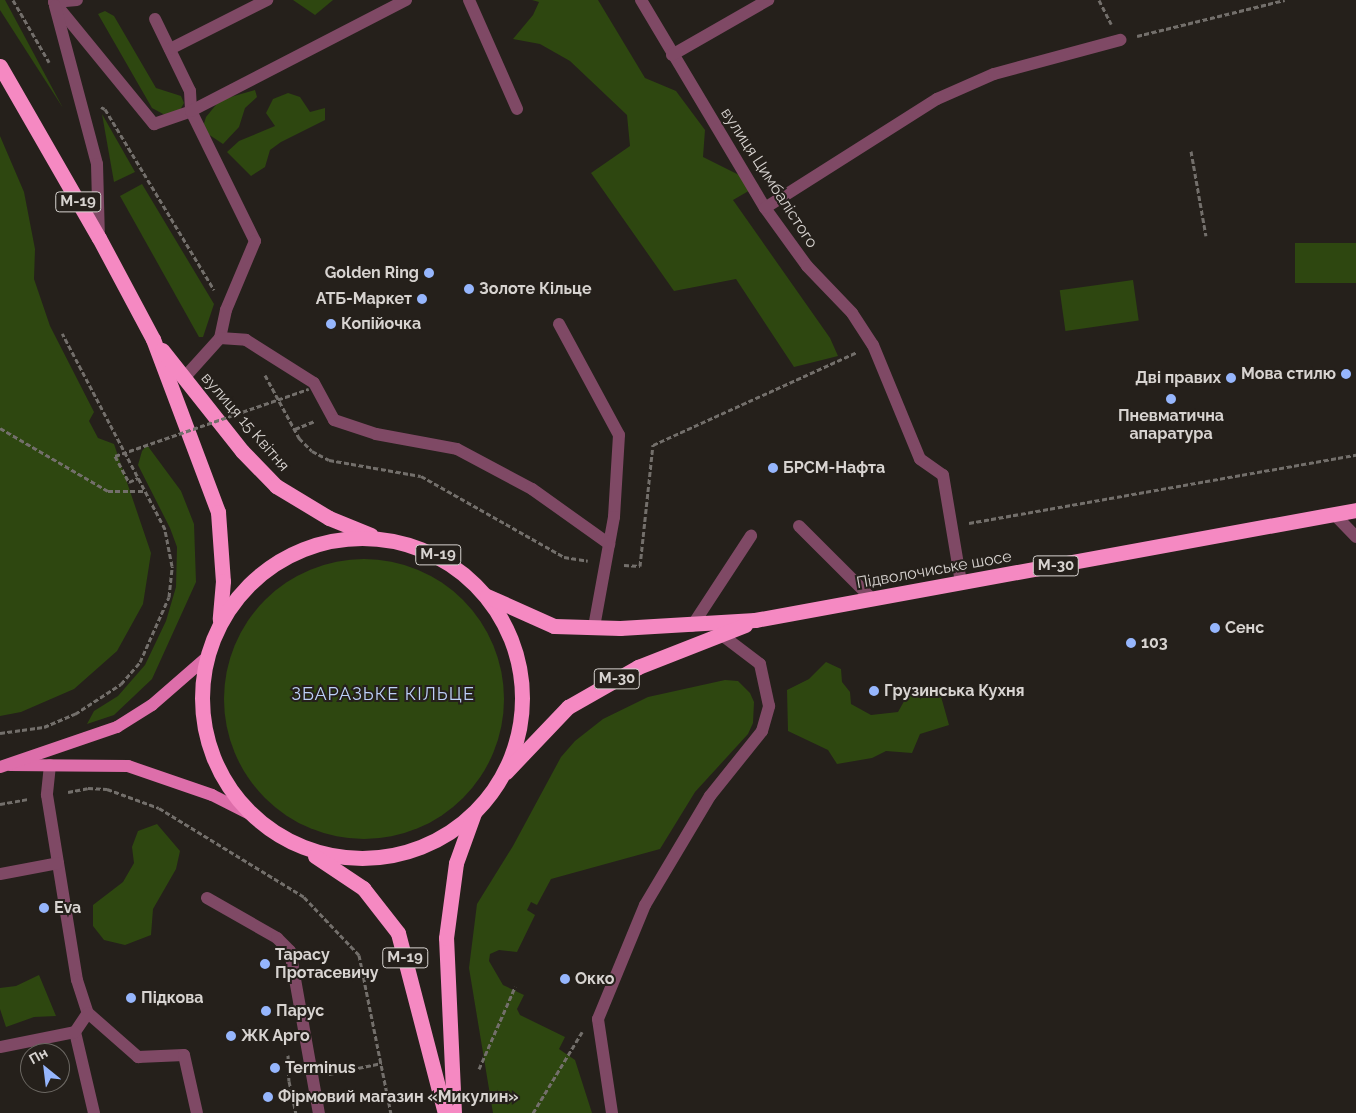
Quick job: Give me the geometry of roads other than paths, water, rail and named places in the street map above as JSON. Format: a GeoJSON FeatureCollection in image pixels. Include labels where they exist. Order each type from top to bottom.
{"type":"FeatureCollection","features":[{"type":"Feature","properties":{"kind":"highway","name":"вулиця 15 Квітня"},"geometry":{"type":"LineString","coordinates":[[0,66],[100,238],[153,339],[218,512],[223,581],[220,620]]}},
{"type":"Feature","properties":{"kind":"highway","name":"вулиця 15 Квітня"},"geometry":{"type":"LineString","coordinates":[[153,339],[242,451],[276,486],[329,518],[376,538]]}},
{"type":"Feature","properties":{"kind":"highway","name":"Підволочиське шосе"},"geometry":{"type":"LineString","coordinates":[[487,596],[554,626],[692,626],[755,620],[1356,510]]}},
{"type":"Feature","properties":{"kind":"highway"},"geometry":{"type":"LineString","coordinates":[[220,620],[242,590],[270,565],[303,548],[339,538],[376,538]]}},
{"type":"Feature","properties":{"kind":"highway","name":"М-19"},"geometry":{"type":"LineString","coordinates":[[376,538],[408,543],[438,555],[464,573],[487,596],[511,636],[522,682],[520,730],[503,774],[474,813],[456,863],[446,938],[454,1113]]}},
{"type":"Feature","properties":{"kind":"highway","name":"М-19"},"geometry":{"type":"LineString","coordinates":[[220,620],[205,660],[201,716],[217,769],[250,814],[363,888],[398,933],[445,1113]]}},
{"type":"Feature","properties":{"kind":"highway","name":"Підволочиське шосе"},"geometry":{"type":"LineString","coordinates":[[503,774],[568,707],[638,667],[722,635],[755,620]]}},
{"type":"Feature","properties":{"kind":"highway"},"geometry":{"type":"LineString","coordinates":[[299,846],[344,858],[392,856],[436,841],[474,813]]}},
{"type":"Feature","properties":{"kind":"main road"},"geometry":{"type":"LineString","coordinates":[[5,766],[117,727],[152,705],[205,660]]}},
{"type":"Feature","properties":{"kind":"main road"},"geometry":{"type":"LineString","coordinates":[[5,766],[128,766],[212,795],[250,814]]}},
{"type":"Feature","properties":{"kind":"lane"},"geometry":{"type":"LineString","coordinates":[[55,1],[77,0]]}},
{"type":"Feature","properties":{"kind":"lane"},"geometry":{"type":"LineString","coordinates":[[170,49],[267,0]]}},
{"type":"Feature","properties":{"kind":"lane"},"geometry":{"type":"LineString","coordinates":[[55,1],[154,124],[190,111],[406,0]]}},
{"type":"Feature","properties":{"kind":"lane"},"geometry":{"type":"LineString","coordinates":[[469,0],[517,109]]}},
{"type":"Feature","properties":{"kind":"lane","name":"вулиця Цимбалістого"},"geometry":{"type":"LineString","coordinates":[[641,0],[672,55],[765,208],[807,266],[852,313],[873,345],[920,459],[943,475],[961,583]]}},
{"type":"Feature","properties":{"kind":"lane"},"geometry":{"type":"LineString","coordinates":[[672,55],[768,0]]}},
{"type":"Feature","properties":{"kind":"lane"},"geometry":{"type":"LineString","coordinates":[[55,1],[97,164],[100,238]]}},
{"type":"Feature","properties":{"kind":"lane"},"geometry":{"type":"LineString","coordinates":[[155,19],[190,90],[190,111],[255,241],[226,310],[220,338],[184,378]]}},
{"type":"Feature","properties":{"kind":"lane"},"geometry":{"type":"LineString","coordinates":[[765,208],[937,100],[994,74],[1120,40]]}},
{"type":"Feature","properties":{"kind":"lane"},"geometry":{"type":"LineString","coordinates":[[559,324],[619,435],[609,544],[594,627]]}},
{"type":"Feature","properties":{"kind":"lane"},"geometry":{"type":"LineString","coordinates":[[220,338],[246,340],[314,383],[334,420],[376,434],[457,449],[532,489],[609,544]]}},
{"type":"Feature","properties":{"kind":"lane"},"geometry":{"type":"LineString","coordinates":[[1334,514],[1356,537]]}},
{"type":"Feature","properties":{"kind":"lane"},"geometry":{"type":"LineString","coordinates":[[798,526],[872,599]]}},
{"type":"Feature","properties":{"kind":"lane"},"geometry":{"type":"LineString","coordinates":[[692,626],[752,536]]}},
{"type":"Feature","properties":{"kind":"lane"},"geometry":{"type":"LineString","coordinates":[[612,1113],[598,1019],[649,897],[710,796],[762,731],[769,706],[760,664],[722,635]]}},
{"type":"Feature","properties":{"kind":"lane"},"geometry":{"type":"LineString","coordinates":[[50,765],[47,795],[78,980],[88,1012],[138,1057],[184,1055],[197,1113]]}},
{"type":"Feature","properties":{"kind":"lane"},"geometry":{"type":"LineString","coordinates":[[0,874],[58,863]]}},
{"type":"Feature","properties":{"kind":"lane"},"geometry":{"type":"LineString","coordinates":[[207,898],[277,938],[290,951],[319,1113]]}},
{"type":"Feature","properties":{"kind":"lane"},"geometry":{"type":"LineString","coordinates":[[0,1047],[75,1032],[88,1012]]}},
{"type":"Feature","properties":{"kind":"lane"},"geometry":{"type":"LineString","coordinates":[[75,1032],[94,1113]]}},
{"type":"Feature","properties":{"kind":"place","name":"Golden Ring"},"geometry":{"type":"Point","coordinates":[429,273]}},
{"type":"Feature","properties":{"kind":"place","name":"Золоте Кільце"},"geometry":{"type":"Point","coordinates":[469,289]}},
{"type":"Feature","properties":{"kind":"place","name":"АТБ-Маркет"},"geometry":{"type":"Point","coordinates":[422,299]}},
{"type":"Feature","properties":{"kind":"place","name":"Копійочка"},"geometry":{"type":"Point","coordinates":[331,324]}},
{"type":"Feature","properties":{"kind":"place","name":"Мова стилю"},"geometry":{"type":"Point","coordinates":[1346,374]}},
{"type":"Feature","properties":{"kind":"place","name":"Дві правих"},"geometry":{"type":"Point","coordinates":[1231,378]}},
{"type":"Feature","properties":{"kind":"place","name":"Пневматична апаратура"},"geometry":{"type":"Point","coordinates":[1171,399]}},
{"type":"Feature","properties":{"kind":"place","name":"БРСМ-Нафта"},"geometry":{"type":"Point","coordinates":[773,468]}},
{"type":"Feature","properties":{"kind":"place","name":"Сенс"},"geometry":{"type":"Point","coordinates":[1215,628]}},
{"type":"Feature","properties":{"kind":"place","name":"103"},"geometry":{"type":"Point","coordinates":[1131,643]}},
{"type":"Feature","properties":{"kind":"place","name":"Грузинська Кухня"},"geometry":{"type":"Point","coordinates":[874,691]}},
{"type":"Feature","properties":{"kind":"place","name":"Eva"},"geometry":{"type":"Point","coordinates":[44,908]}},
{"type":"Feature","properties":{"kind":"place","name":"Тарасу Протасевичу"},"geometry":{"type":"Point","coordinates":[265,964]}},
{"type":"Feature","properties":{"kind":"place","name":"Окко"},"geometry":{"type":"Point","coordinates":[565,979]}},
{"type":"Feature","properties":{"kind":"place","name":"Підкова"},"geometry":{"type":"Point","coordinates":[131,998]}},
{"type":"Feature","properties":{"kind":"place","name":"Парус"},"geometry":{"type":"Point","coordinates":[266,1011]}},
{"type":"Feature","properties":{"kind":"place","name":"ЖК Арго"},"geometry":{"type":"Point","coordinates":[231,1036]}},
{"type":"Feature","properties":{"kind":"place","name":"Terminus"},"geometry":{"type":"Point","coordinates":[275,1068]}},
{"type":"Feature","properties":{"kind":"place","name":"Фірмовий магазин «Микулин»"},"geometry":{"type":"Point","coordinates":[268,1097]}},
{"type":"Feature","properties":{"kind":"district","name":"ЗБАРАЗЬКЕ КІЛЬЦЕ"},"geometry":{"type":"Point","coordinates":[383,694]}}]}
